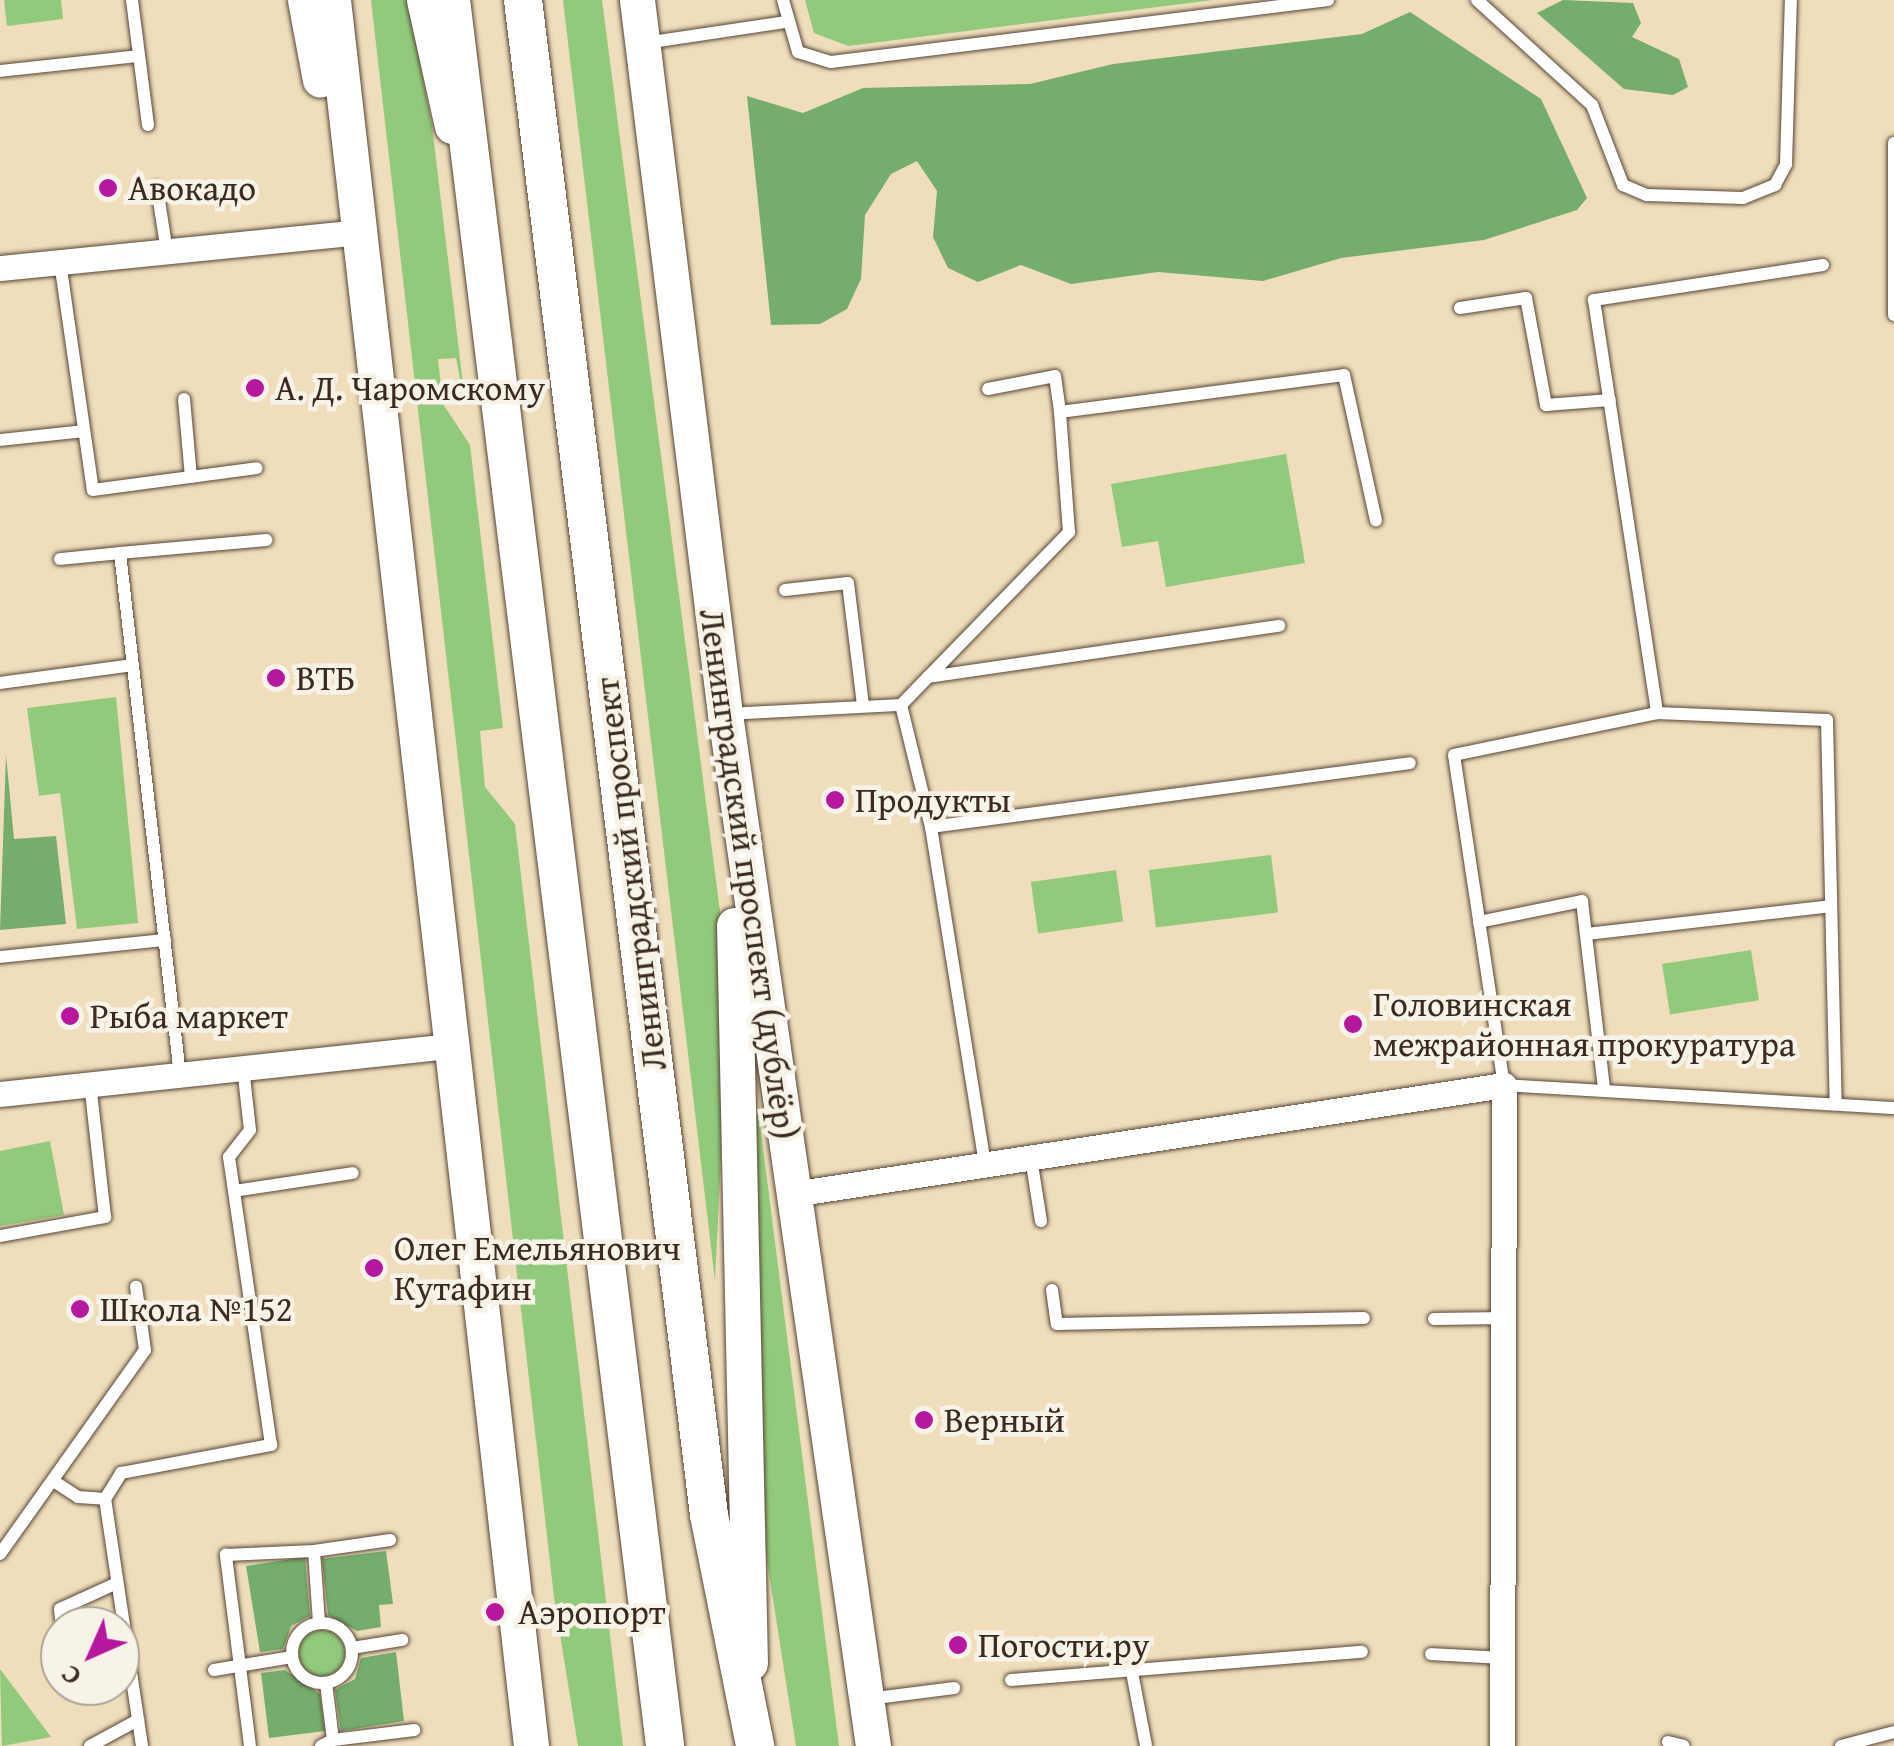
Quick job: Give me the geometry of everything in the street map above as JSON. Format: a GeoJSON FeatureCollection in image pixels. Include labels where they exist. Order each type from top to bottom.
{"type":"FeatureCollection","features":[{"type":"Feature","properties":{"kind":"main road"},"geometry":{"type":"LineString","coordinates":[[304,0],[359,282]]}},
{"type":"Feature","properties":{"kind":"main road"},"geometry":{"type":"LineString","coordinates":[[333,0],[359,282],[532,1746]]}},
{"type":"Feature","properties":{"kind":"main road"},"geometry":{"type":"LineString","coordinates":[[424,0],[482,260]]}},
{"type":"Feature","properties":{"kind":"main road","name":"Ленинградский проспект"},"geometry":{"type":"LineString","coordinates":[[451,0],[665,1746]]}},
{"type":"Feature","properties":{"kind":"main road","name":"Ленинградский проспект"},"geometry":{"type":"LineString","coordinates":[[523,0],[709,1514],[754,1740]]}},
{"type":"Feature","properties":{"kind":"main road","name":"Ленинградский проспект (дублёр)"},"geometry":{"type":"LineString","coordinates":[[637,0],[728,729],[873,1746]]}},
{"type":"Feature","properties":{"kind":"main road"},"geometry":{"type":"LineString","coordinates":[[728,729],[754,1740]]}},
{"type":"Feature","properties":{"kind":"street"},"geometry":{"type":"LineString","coordinates":[[0,268],[350,233]]}},
{"type":"Feature","properties":{"kind":"street"},"geometry":{"type":"LineString","coordinates":[[0,1094],[447,1046]]}},
{"type":"Feature","properties":{"kind":"street"},"geometry":{"type":"LineString","coordinates":[[792,1194],[1504,1085],[1502,1746]]}},
{"type":"Feature","properties":{"kind":"lane"},"geometry":{"type":"LineString","coordinates":[[132,0],[148,125]]}},
{"type":"Feature","properties":{"kind":"lane"},"geometry":{"type":"LineString","coordinates":[[783,0],[786,22],[798,52],[831,62],[1328,0]]}},
{"type":"Feature","properties":{"kind":"lane"},"geometry":{"type":"LineString","coordinates":[[1477,0],[1592,106],[1623,185],[1647,196],[1743,198],[1775,185],[1786,164],[1791,0]]}},
{"type":"Feature","properties":{"kind":"lane"},"geometry":{"type":"LineString","coordinates":[[642,44],[786,22]]}},
{"type":"Feature","properties":{"kind":"lane"},"geometry":{"type":"LineString","coordinates":[[0,71],[138,56]]}},
{"type":"Feature","properties":{"kind":"lane"},"geometry":{"type":"LineString","coordinates":[[1894,143],[1894,316]]}},
{"type":"Feature","properties":{"kind":"lane"},"geometry":{"type":"LineString","coordinates":[[157,188],[166,252]]}},
{"type":"Feature","properties":{"kind":"lane"},"geometry":{"type":"LineString","coordinates":[[60,262],[93,490],[257,468]]}},
{"type":"Feature","properties":{"kind":"lane"},"geometry":{"type":"LineString","coordinates":[[1658,713],[1594,300],[1823,265]]}},
{"type":"Feature","properties":{"kind":"lane"},"geometry":{"type":"LineString","coordinates":[[1460,308],[1526,298],[1546,405],[1610,400]]}},
{"type":"Feature","properties":{"kind":"lane"},"geometry":{"type":"LineString","coordinates":[[1060,412],[1344,375],[1376,522]]}},
{"type":"Feature","properties":{"kind":"lane"},"geometry":{"type":"LineString","coordinates":[[728,729],[863,706],[901,705],[1070,532],[1055,376],[988,389]]}},
{"type":"Feature","properties":{"kind":"lane"},"geometry":{"type":"LineString","coordinates":[[184,399],[191,477]]}},
{"type":"Feature","properties":{"kind":"lane"},"geometry":{"type":"LineString","coordinates":[[0,440],[84,430]]}},
{"type":"Feature","properties":{"kind":"lane"},"geometry":{"type":"LineString","coordinates":[[60,559],[266,540]]}},
{"type":"Feature","properties":{"kind":"lane"},"geometry":{"type":"LineString","coordinates":[[120,553],[180,1075]]}},
{"type":"Feature","properties":{"kind":"lane"},"geometry":{"type":"LineString","coordinates":[[785,590],[848,583],[863,706]]}},
{"type":"Feature","properties":{"kind":"lane"},"geometry":{"type":"LineString","coordinates":[[928,676],[1279,626]]}},
{"type":"Feature","properties":{"kind":"lane"},"geometry":{"type":"LineString","coordinates":[[0,683],[133,665]]}},
{"type":"Feature","properties":{"kind":"lane"},"geometry":{"type":"LineString","coordinates":[[901,705],[931,827],[985,1166]]}},
{"type":"Feature","properties":{"kind":"lane"},"geometry":{"type":"LineString","coordinates":[[1836,1104],[1827,720],[1658,713],[1454,755],[1504,1085],[1894,1108]]}},
{"type":"Feature","properties":{"kind":"lane"},"geometry":{"type":"LineString","coordinates":[[931,827],[1410,763]]}},
{"type":"Feature","properties":{"kind":"lane"},"geometry":{"type":"LineString","coordinates":[[1479,922],[1582,901],[1604,1088]]}},
{"type":"Feature","properties":{"kind":"lane"},"geometry":{"type":"LineString","coordinates":[[1586,934],[1830,906]]}},
{"type":"Feature","properties":{"kind":"lane"},"geometry":{"type":"LineString","coordinates":[[0,956],[165,940]]}},
{"type":"Feature","properties":{"kind":"lane"},"geometry":{"type":"LineString","coordinates":[[142,1746],[138,1720],[140,1683],[117,1583],[106,1499],[121,1473],[271,1444],[230,1157],[250,1130],[243,1068]]}},
{"type":"Feature","properties":{"kind":"lane"},"geometry":{"type":"LineString","coordinates":[[0,1236],[105,1217],[90,1084]]}},
{"type":"Feature","properties":{"kind":"lane"},"geometry":{"type":"LineString","coordinates":[[1031,1158],[1041,1221]]}},
{"type":"Feature","properties":{"kind":"lane"},"geometry":{"type":"LineString","coordinates":[[234,1190],[353,1172]]}},
{"type":"Feature","properties":{"kind":"lane"},"geometry":{"type":"LineString","coordinates":[[0,1554],[146,1350],[136,1287]]}},
{"type":"Feature","properties":{"kind":"lane"},"geometry":{"type":"LineString","coordinates":[[1052,1290],[1056,1324],[1364,1318]]}},
{"type":"Feature","properties":{"kind":"lane"},"geometry":{"type":"LineString","coordinates":[[1434,1319],[1506,1318]]}},
{"type":"Feature","properties":{"kind":"lane"},"geometry":{"type":"LineString","coordinates":[[55,1482],[78,1497],[106,1499]]}},
{"type":"Feature","properties":{"kind":"lane"},"geometry":{"type":"LineString","coordinates":[[250,1746],[226,1555],[314,1551],[390,1540]]}},
{"type":"Feature","properties":{"kind":"lane"},"geometry":{"type":"LineString","coordinates":[[314,1551],[319,1623]]}},
{"type":"Feature","properties":{"kind":"lane"},"geometry":{"type":"LineString","coordinates":[[67,1606],[117,1583]]}},
{"type":"Feature","properties":{"kind":"lane"},"geometry":{"type":"LineString","coordinates":[[319,1623],[344,1632],[352,1648],[350,1667],[326,1683],[308,1680],[292,1657],[301,1631],[319,1623]]}},
{"type":"Feature","properties":{"kind":"lane"},"geometry":{"type":"LineString","coordinates":[[352,1648],[402,1640]]}},
{"type":"Feature","properties":{"kind":"lane"},"geometry":{"type":"LineString","coordinates":[[1011,1680],[1131,1666],[1362,1652]]}},
{"type":"Feature","properties":{"kind":"lane"},"geometry":{"type":"LineString","coordinates":[[1432,1654],[1502,1658]]}},
{"type":"Feature","properties":{"kind":"lane"},"geometry":{"type":"LineString","coordinates":[[214,1670],[292,1657]]}},
{"type":"Feature","properties":{"kind":"lane"},"geometry":{"type":"LineString","coordinates":[[1131,1666],[1146,1746]]}},
{"type":"Feature","properties":{"kind":"lane"},"geometry":{"type":"LineString","coordinates":[[326,1683],[327,1743],[414,1730]]}},
{"type":"Feature","properties":{"kind":"lane"},"geometry":{"type":"LineString","coordinates":[[866,1700],[954,1688]]}},
{"type":"Feature","properties":{"kind":"lane"},"geometry":{"type":"LineString","coordinates":[[90,1746],[138,1720]]}},
{"type":"Feature","properties":{"kind":"lane"},"geometry":{"type":"LineString","coordinates":[[1841,1746],[1894,1732]]}},
{"type":"Feature","properties":{"kind":"lane"},"geometry":{"type":"LineString","coordinates":[[1668,1742],[1684,1746]]}},
{"type":"Feature","properties":{"kind":"green space"},"geometry":{"type":"Polygon","coordinates":[[[4,0],[61,0],[63,19],[7,26],[4,0]]]}},
{"type":"Feature","properties":{"kind":"green space"},"geometry":{"type":"Polygon","coordinates":[[[371,0],[408,0],[432,126],[466,409],[456,358],[438,359],[443,404],[470,445],[503,728],[480,731],[485,787],[515,824],[623,1746],[578,1746],[554,1597],[371,0]]]}},
{"type":"Feature","properties":{"kind":"green space"},"geometry":{"type":"Polygon","coordinates":[[[563,0],[602,0],[721,919],[727,1029],[715,1281],[563,0]]]}},
{"type":"Feature","properties":{"kind":"green space"},"geometry":{"type":"Polygon","coordinates":[[[805,0],[1213,0],[848,46],[814,33],[805,0]]]}},
{"type":"Feature","properties":{"kind":"green space"},"geometry":{"type":"Polygon","coordinates":[[[1563,0],[1633,3],[1641,23],[1632,37],[1679,59],[1688,87],[1673,95],[1624,89],[1537,13],[1563,0]]]}},
{"type":"Feature","properties":{"kind":"green space"},"geometry":{"type":"Polygon","coordinates":[[[1410,12],[1541,99],[1587,198],[1577,210],[1484,240],[1341,258],[1263,281],[1158,272],[1071,284],[1021,265],[978,282],[948,268],[933,237],[937,191],[917,161],[891,174],[865,215],[861,279],[847,309],[820,324],[771,325],[747,96],[803,113],[863,88],[1030,84],[1113,64],[1362,34],[1410,12]]]}},
{"type":"Feature","properties":{"kind":"green space"},"geometry":{"type":"Polygon","coordinates":[[[1286,454],[1305,563],[1166,587],[1158,541],[1122,547],[1111,484],[1286,454]]]}},
{"type":"Feature","properties":{"kind":"green space"},"geometry":{"type":"Polygon","coordinates":[[[116,697],[138,923],[77,929],[60,793],[39,796],[27,708],[116,697]]]}},
{"type":"Feature","properties":{"kind":"green space"},"geometry":{"type":"Polygon","coordinates":[[[6,755],[14,839],[56,836],[66,924],[0,930],[6,755]]]}},
{"type":"Feature","properties":{"kind":"green space"},"geometry":{"type":"Polygon","coordinates":[[[1271,855],[1278,913],[1156,928],[1149,870],[1271,855]]]}},
{"type":"Feature","properties":{"kind":"green space"},"geometry":{"type":"Polygon","coordinates":[[[1116,870],[1123,921],[1038,933],[1031,882],[1116,870]]]}},
{"type":"Feature","properties":{"kind":"green space"},"geometry":{"type":"Polygon","coordinates":[[[1751,950],[1759,1000],[1670,1014],[1662,964],[1751,950]]]}},
{"type":"Feature","properties":{"kind":"green space"},"geometry":{"type":"Polygon","coordinates":[[[752,1116],[759,1116],[839,1746],[796,1746],[767,1561],[751,1390],[752,1116]]]}},
{"type":"Feature","properties":{"kind":"green space"},"geometry":{"type":"Polygon","coordinates":[[[50,1141],[64,1215],[0,1226],[0,1151],[50,1141]]]}},
{"type":"Feature","properties":{"kind":"green space"},"geometry":{"type":"Polygon","coordinates":[[[386,1551],[393,1604],[379,1605],[381,1627],[357,1631],[328,1615],[322,1559],[386,1551]]]}},
{"type":"Feature","properties":{"kind":"green space"},"geometry":{"type":"Polygon","coordinates":[[[305,1557],[310,1616],[291,1626],[283,1649],[260,1652],[246,1566],[305,1557]]]}},
{"type":"Feature","properties":{"kind":"green space"},"geometry":{"type":"Polygon","coordinates":[[[322,1630],[339,1636],[345,1653],[339,1670],[322,1676],[305,1670],[299,1653],[305,1636],[322,1630]]]}},
{"type":"Feature","properties":{"kind":"green space"},"geometry":{"type":"Polygon","coordinates":[[[396,1652],[404,1721],[341,1731],[335,1690],[355,1679],[361,1658],[396,1652]]]}},
{"type":"Feature","properties":{"kind":"green space"},"geometry":{"type":"Polygon","coordinates":[[[0,1669],[51,1737],[2,1746],[0,1669]]]}},
{"type":"Feature","properties":{"kind":"green space"},"geometry":{"type":"Polygon","coordinates":[[[285,1670],[320,1694],[325,1731],[269,1738],[261,1673],[285,1670]]]}},
{"type":"Feature","properties":{"kind":"place","name":"Авокадо"},"geometry":{"type":"Point","coordinates":[108,188]}},
{"type":"Feature","properties":{"kind":"place","name":"А. Д. Чаромскому"},"geometry":{"type":"Point","coordinates":[255,388]}},
{"type":"Feature","properties":{"kind":"place","name":"ВТБ"},"geometry":{"type":"Point","coordinates":[276,678]}},
{"type":"Feature","properties":{"kind":"place","name":"Продукты"},"geometry":{"type":"Point","coordinates":[835,800]}},
{"type":"Feature","properties":{"kind":"place","name":"Рыба маркет"},"geometry":{"type":"Point","coordinates":[70,1016]}},
{"type":"Feature","properties":{"kind":"place","name":"Головинская межрайонная прокуратура"},"geometry":{"type":"Point","coordinates":[1353,1024]}},
{"type":"Feature","properties":{"kind":"place","name":"Олег Емельянович Кутафин"},"geometry":{"type":"Point","coordinates":[374,1268]}},
{"type":"Feature","properties":{"kind":"place","name":"Школа №152"},"geometry":{"type":"Point","coordinates":[80,1309]}},
{"type":"Feature","properties":{"kind":"place","name":"Верный"},"geometry":{"type":"Point","coordinates":[924,1420]}},
{"type":"Feature","properties":{"kind":"place","name":"Аэропорт"},"geometry":{"type":"Point","coordinates":[495,1612]}},
{"type":"Feature","properties":{"kind":"place","name":"Погости.ру"},"geometry":{"type":"Point","coordinates":[958,1645]}}]}
